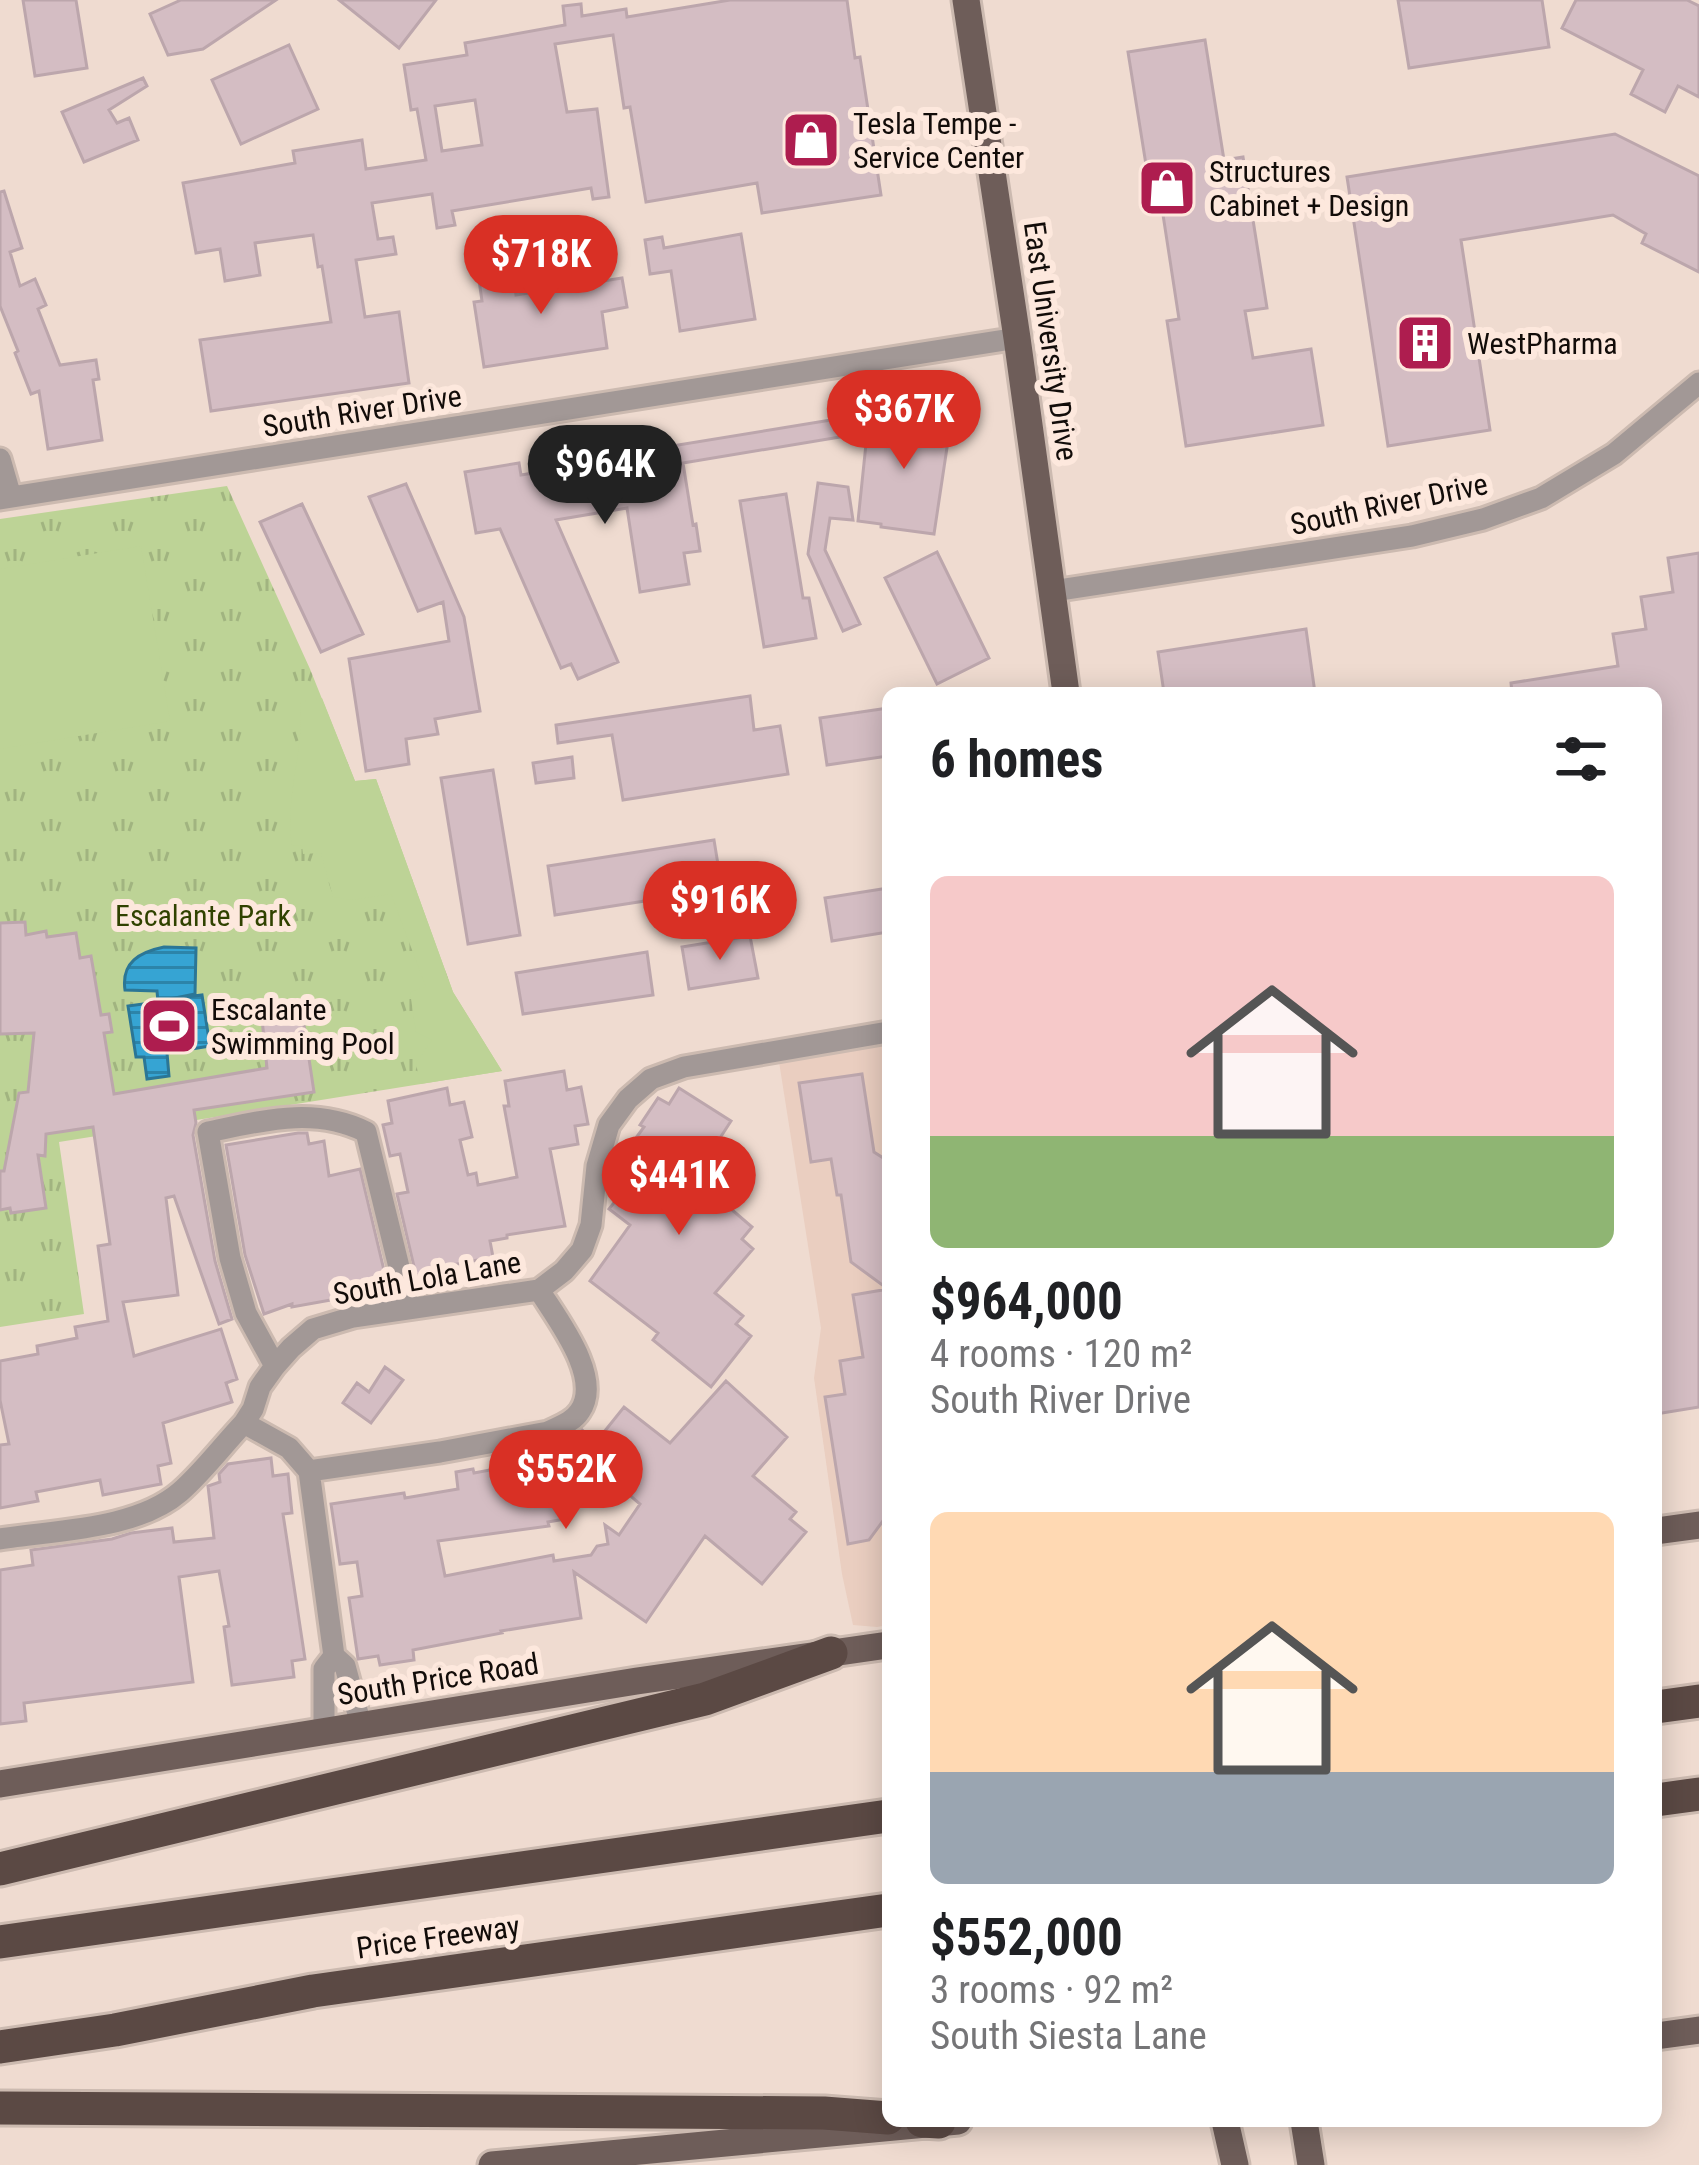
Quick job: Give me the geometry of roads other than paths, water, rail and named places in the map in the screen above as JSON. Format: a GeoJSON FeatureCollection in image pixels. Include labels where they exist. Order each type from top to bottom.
{"type":"FeatureCollection","features":[{"type":"Feature","properties":{"kind":"highway"},"geometry":{"type":"LineString","coordinates":[[0,1869],[705,1699],[831,1653]]}},
{"type":"Feature","properties":{"kind":"highway"},"geometry":{"type":"LineString","coordinates":[[1662,1706],[1699,1701]]}},
{"type":"Feature","properties":{"kind":"highway"},"geometry":{"type":"LineString","coordinates":[[1662,1800],[1699,1794]]}},
{"type":"Feature","properties":{"kind":"highway","name":"Price Freeway"},"geometry":{"type":"LineString","coordinates":[[0,1942],[882,1817]]}},
{"type":"Feature","properties":{"kind":"highway","name":"Price Freeway"},"geometry":{"type":"LineString","coordinates":[[0,2047],[313,1991],[882,1911]]}},
{"type":"Feature","properties":{"kind":"highway"},"geometry":{"type":"LineString","coordinates":[[0,2108],[824,2113],[882,2118]]}},
{"type":"Feature","properties":{"kind":"main road","name":"East University Drive"},"geometry":{"type":"LineString","coordinates":[[966,0],[1065,687]]}},
{"type":"Feature","properties":{"kind":"main road"},"geometry":{"type":"LineString","coordinates":[[1662,1530],[1699,1525]]}},
{"type":"Feature","properties":{"kind":"main road","name":"South Price Road"},"geometry":{"type":"LineString","coordinates":[[0,1784],[882,1646]]}},
{"type":"Feature","properties":{"kind":"main road"},"geometry":{"type":"LineString","coordinates":[[1662,2035],[1699,2030]]}},
{"type":"Feature","properties":{"kind":"main road"},"geometry":{"type":"LineString","coordinates":[[492,2165],[887,2127]]}},
{"type":"Feature","properties":{"kind":"main road"},"geometry":{"type":"LineString","coordinates":[[1226,2127],[1235,2165]]}},
{"type":"Feature","properties":{"kind":"main road"},"geometry":{"type":"LineString","coordinates":[[1305,2127],[1311,2165]]}},
{"type":"Feature","properties":{"kind":"street","name":"South River Drive"},"geometry":{"type":"LineString","coordinates":[[6,498],[1017,338]]}},
{"type":"Feature","properties":{"kind":"street","name":"South River Drive"},"geometry":{"type":"LineString","coordinates":[[1053,591],[1412,536],[1483,519],[1541,498],[1614,454],[1699,383]]}},
{"type":"Feature","properties":{"kind":"street"},"geometry":{"type":"LineString","coordinates":[[0,459],[6,498]]}},
{"type":"Feature","properties":{"kind":"street","name":"South Lola Lane"},"geometry":{"type":"LineString","coordinates":[[0,1539],[105,1524],[145,1512],[178,1494],[244,1423],[275,1366],[313,1329],[353,1317],[539,1290],[582,1250],[609,1125],[651,1079],[684,1066],[882,1033]]}},
{"type":"Feature","properties":{"kind":"street"},"geometry":{"type":"LineString","coordinates":[[275,1366],[246,1313],[230,1258],[208,1132],[288,1116],[346,1123],[366,1132],[409,1309]]}},
{"type":"Feature","properties":{"kind":"street"},"geometry":{"type":"LineString","coordinates":[[309,1471],[548,1432],[578,1415],[585,1401],[586,1375],[539,1290]]}},
{"type":"Feature","properties":{"kind":"street"},"geometry":{"type":"LineString","coordinates":[[244,1423],[290,1448],[309,1471],[334,1656],[345,1666],[361,1725]]}},
{"type":"Feature","properties":{"kind":"street"},"geometry":{"type":"LineString","coordinates":[[324,1730],[324,1669],[334,1656]]}},
{"type":"Feature","properties":{"kind":"water","name":"Escalante Swimming Pool"},"geometry":{"type":"Polygon","coordinates":[[[164,947],[196,948],[195,994],[170,999],[202,995],[210,1046],[167,1053],[169,1076],[147,1079],[144,1057],[136,1057],[128,1006],[158,1002],[157,991],[125,990],[126,972],[134,960],[164,947]]]}},
{"type":"Feature","properties":{"kind":"place","name":"Tesla Tempe - Service Center"},"geometry":{"type":"Point","coordinates":[811,140]}},
{"type":"Feature","properties":{"kind":"place","name":"Structures Cabinet + Design"},"geometry":{"type":"Point","coordinates":[1167,188]}},
{"type":"Feature","properties":{"kind":"place","name":"WestPharma"},"geometry":{"type":"Point","coordinates":[1425,343]}},
{"type":"Feature","properties":{"kind":"place","name":"Escalante Swimming Pool"},"geometry":{"type":"Point","coordinates":[169,1026]}},
{"type":"Feature","properties":{"kind":"park label","name":"Escalante Park"},"geometry":{"type":"Point","coordinates":[203,915]}}]}
